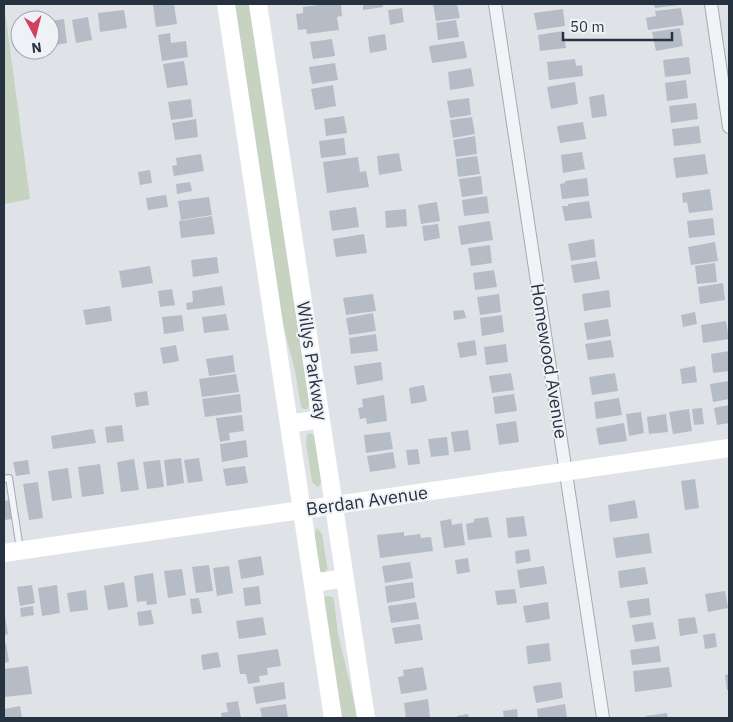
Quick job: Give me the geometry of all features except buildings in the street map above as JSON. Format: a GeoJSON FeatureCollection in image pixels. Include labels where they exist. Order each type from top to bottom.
{"type":"FeatureCollection","features":[{"type":"Feature","properties":{"kind":"main road","name":"Willys Parkway"},"geometry":{"type":"LineString","coordinates":[[226,4],[333,718]]}},
{"type":"Feature","properties":{"kind":"main road","name":"Willys Parkway"},"geometry":{"type":"LineString","coordinates":[[258,4],[366,718]]}},
{"type":"Feature","properties":{"kind":"main road"},"geometry":{"type":"LineString","coordinates":[[289,424],[321,419]]}},
{"type":"Feature","properties":{"kind":"main road","name":"Berdan Avenue"},"geometry":{"type":"LineString","coordinates":[[12,552],[729,448]]}},
{"type":"Feature","properties":{"kind":"main road"},"geometry":{"type":"LineString","coordinates":[[313,583],[345,578]]}},
{"type":"Feature","properties":{"kind":"street","name":"Homewood Avenue"},"geometry":{"type":"LineString","coordinates":[[494,4],[603,718]]}},
{"type":"Feature","properties":{"kind":"street"},"geometry":{"type":"LineString","coordinates":[[710,4],[729,128]]}},
{"type":"Feature","properties":{"kind":"lane"},"geometry":{"type":"LineString","coordinates":[[4,478],[9,478],[12,552]]}},
{"type":"Feature","properties":{"kind":"green space"},"geometry":{"type":"Polygon","coordinates":[[[4,4],[30,199],[4,204],[4,4]]]}},
{"type":"Feature","properties":{"kind":"green space"},"geometry":{"type":"Polygon","coordinates":[[[233,4],[249,4],[309,402],[308,409],[301,407],[295,371],[280,313],[233,4]]]}},
{"type":"Feature","properties":{"kind":"green space"},"geometry":{"type":"Polygon","coordinates":[[[310,433],[315,436],[322,482],[318,487],[312,482],[306,443],[307,435],[310,433]]]}},
{"type":"Feature","properties":{"kind":"green space"},"geometry":{"type":"Polygon","coordinates":[[[317,528],[322,534],[328,568],[325,572],[319,571],[314,534],[317,528]]]}},
{"type":"Feature","properties":{"kind":"green space"},"geometry":{"type":"Polygon","coordinates":[[[327,596],[333,597],[334,600],[338,634],[358,718],[340,718],[323,599],[327,596]]]}}]}
